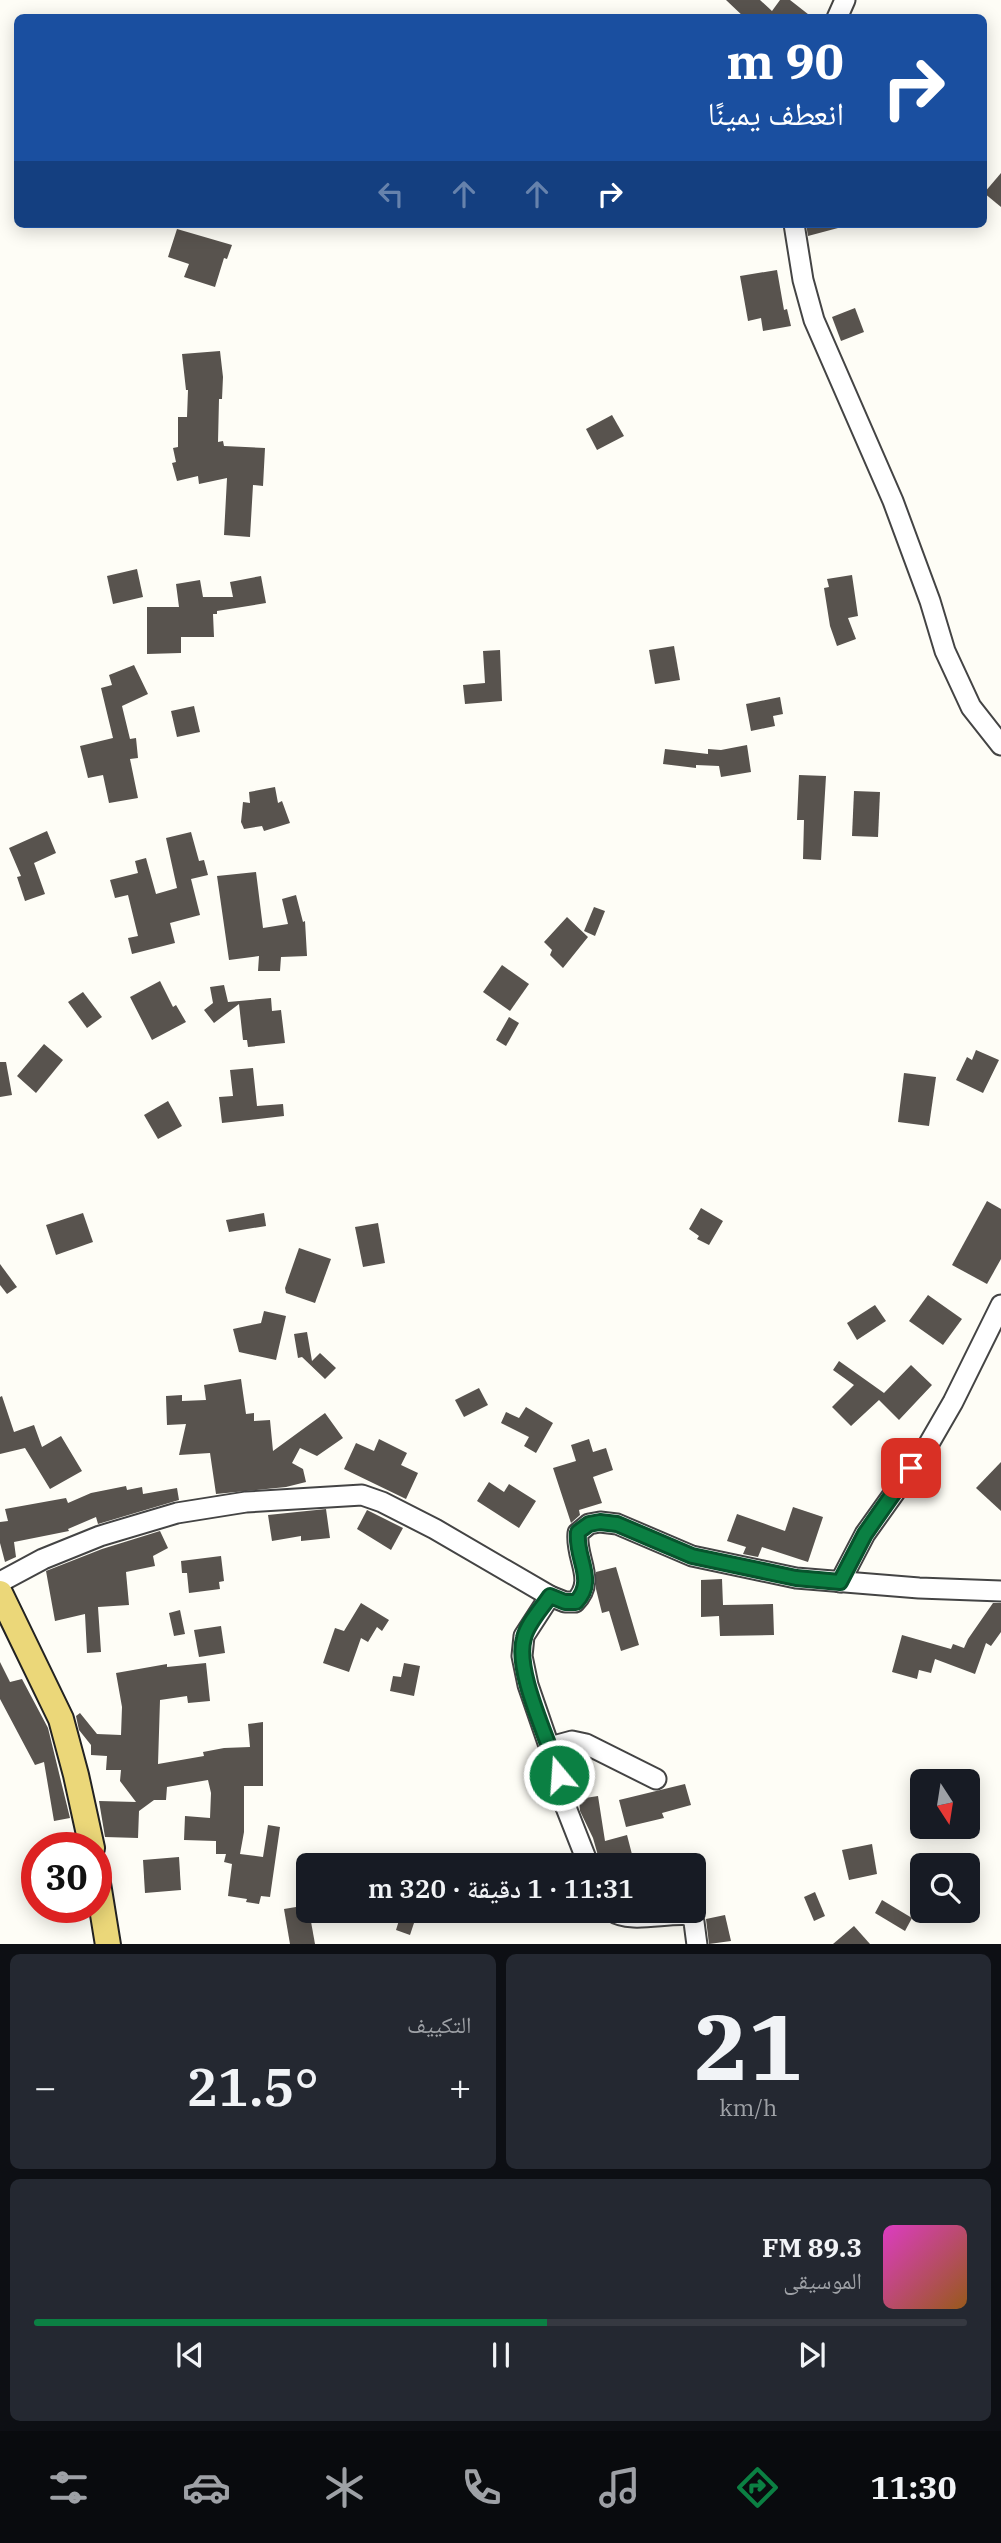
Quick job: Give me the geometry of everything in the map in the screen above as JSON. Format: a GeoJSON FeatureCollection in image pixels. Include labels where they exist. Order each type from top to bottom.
{"type":"FeatureCollection","features":[{"type":"Feature","properties":{"kind":"main road"},"geometry":{"type":"LineString","coordinates":[[0,1593],[61,1719],[88,1832]]}},
{"type":"Feature","properties":{"kind":"main road"},"geometry":{"type":"LineString","coordinates":[[105,1923],[108,1944]]}},
{"type":"Feature","properties":{"kind":"street"},"geometry":{"type":"LineString","coordinates":[[795,228],[803,280],[814,320],[893,501],[930,601],[944,651],[971,707],[1001,745]]}},
{"type":"Feature","properties":{"kind":"street"},"geometry":{"type":"LineString","coordinates":[[840,1582],[865,1534],[953,1402],[1001,1305]]}},
{"type":"Feature","properties":{"kind":"street"},"geometry":{"type":"LineString","coordinates":[[0,1582],[43,1559],[100,1536],[177,1513],[246,1502],[362,1496],[382,1502],[435,1529],[550,1596],[565,1602],[576,1602],[582,1596],[587,1583],[576,1546],[578,1532],[589,1524],[600,1522],[617,1524],[692,1556],[796,1578],[919,1588],[1001,1591]]}},
{"type":"Feature","properties":{"kind":"street"},"geometry":{"type":"LineString","coordinates":[[550,1596],[524,1636],[522,1656],[528,1685],[550,1747],[565,1805],[585,1853]]}},
{"type":"Feature","properties":{"kind":"street"},"geometry":{"type":"LineString","coordinates":[[550,1747],[572,1741],[586,1744],[656,1779]]}},
{"type":"Feature","properties":{"kind":"street"},"geometry":{"type":"LineString","coordinates":[[694,1923],[697,1944]]}},
{"type":"Feature","properties":{"kind":"building"},"geometry":{"type":"Polygon","coordinates":[[[726,0],[760,0],[772,11],[780,0],[790,0],[808,14],[741,14],[726,0]]]}},
{"type":"Feature","properties":{"kind":"building"},"geometry":{"type":"Polygon","coordinates":[[[1001,173],[1001,207],[987,195],[987,189],[1001,173]]]}},
{"type":"Feature","properties":{"kind":"building"},"geometry":{"type":"Polygon","coordinates":[[[807,228],[838,228],[808,236],[807,228]]]}},
{"type":"Feature","properties":{"kind":"building"},"geometry":{"type":"Polygon","coordinates":[[[177,229],[232,245],[227,259],[224,258],[215,287],[184,277],[189,264],[168,257],[177,229]]]}},
{"type":"Feature","properties":{"kind":"building"},"geometry":{"type":"Polygon","coordinates":[[[777,270],[784,310],[787,309],[791,326],[763,331],[761,318],[748,321],[740,276],[777,270]]]}},
{"type":"Feature","properties":{"kind":"building"},"geometry":{"type":"Polygon","coordinates":[[[855,308],[864,332],[841,341],[832,317],[855,308]]]}},
{"type":"Feature","properties":{"kind":"building"},"geometry":{"type":"Polygon","coordinates":[[[220,351],[223,377],[222,399],[219,399],[218,442],[223,441],[224,446],[265,448],[263,486],[253,485],[250,537],[224,535],[227,478],[199,484],[198,476],[177,481],[172,463],[176,462],[173,448],[178,447],[178,417],[187,417],[188,390],[182,354],[220,351]]]}},
{"type":"Feature","properties":{"kind":"building"},"geometry":{"type":"Polygon","coordinates":[[[612,415],[624,436],[597,450],[586,429],[612,415]]]}},
{"type":"Feature","properties":{"kind":"building"},"geometry":{"type":"Polygon","coordinates":[[[137,569],[143,597],[113,604],[107,576],[137,569]]]}},
{"type":"Feature","properties":{"kind":"building"},"geometry":{"type":"Polygon","coordinates":[[[852,575],[858,616],[848,618],[856,639],[837,646],[830,626],[824,588],[829,587],[827,579],[852,575]]]}},
{"type":"Feature","properties":{"kind":"building"},"geometry":{"type":"Polygon","coordinates":[[[261,576],[266,603],[217,611],[217,614],[213,614],[214,637],[181,637],[181,653],[147,654],[147,607],[179,607],[176,584],[200,580],[203,597],[233,597],[230,582],[261,576]]]}},
{"type":"Feature","properties":{"kind":"building"},"geometry":{"type":"Polygon","coordinates":[[[674,646],[680,680],[655,684],[649,650],[674,646]]]}},
{"type":"Feature","properties":{"kind":"building"},"geometry":{"type":"Polygon","coordinates":[[[500,650],[502,701],[465,704],[463,685],[485,683],[483,651],[500,650]]]}},
{"type":"Feature","properties":{"kind":"building"},"geometry":{"type":"Polygon","coordinates":[[[134,665],[148,694],[122,706],[130,739],[136,738],[138,758],[130,759],[138,798],[109,803],[103,775],[88,778],[80,746],[113,738],[101,688],[112,685],[109,675],[134,665]]]}},
{"type":"Feature","properties":{"kind":"building"},"geometry":{"type":"Polygon","coordinates":[[[780,697],[783,714],[773,716],[775,726],[751,731],[746,704],[780,697]]]}},
{"type":"Feature","properties":{"kind":"building"},"geometry":{"type":"Polygon","coordinates":[[[194,706],[200,732],[177,737],[171,711],[194,706]]]}},
{"type":"Feature","properties":{"kind":"building"},"geometry":{"type":"Polygon","coordinates":[[[747,745],[751,772],[721,777],[719,766],[696,765],[696,768],[663,764],[665,749],[708,754],[708,749],[721,750],[747,745]]]}},
{"type":"Feature","properties":{"kind":"building"},"geometry":{"type":"Polygon","coordinates":[[[799,775],[826,776],[821,860],[803,859],[804,820],[797,820],[799,775]]]}},
{"type":"Feature","properties":{"kind":"building"},"geometry":{"type":"Polygon","coordinates":[[[275,787],[278,803],[282,801],[290,823],[264,831],[262,826],[244,829],[241,822],[243,802],[250,803],[249,792],[275,787]]]}},
{"type":"Feature","properties":{"kind":"building"},"geometry":{"type":"Polygon","coordinates":[[[854,791],[880,792],[878,837],[852,836],[854,791]]]}},
{"type":"Feature","properties":{"kind":"building"},"geometry":{"type":"Polygon","coordinates":[[[47,831],[56,853],[34,863],[45,894],[25,901],[17,877],[21,876],[9,848],[47,831]]]}},
{"type":"Feature","properties":{"kind":"building"},"geometry":{"type":"Polygon","coordinates":[[[191,832],[199,861],[204,860],[208,875],[191,879],[200,915],[170,923],[175,943],[132,954],[128,938],[138,936],[128,895],[115,898],[110,880],[138,873],[135,861],[146,858],[156,894],[177,888],[166,838],[191,832]]]}},
{"type":"Feature","properties":{"kind":"building"},"geometry":{"type":"Polygon","coordinates":[[[256,872],[263,928],[288,924],[282,899],[296,895],[303,922],[305,921],[307,956],[281,957],[280,971],[258,971],[259,956],[229,960],[217,876],[256,872]]]}},
{"type":"Feature","properties":{"kind":"building"},"geometry":{"type":"Polygon","coordinates":[[[594,907],[605,911],[595,936],[584,931],[594,907]]]}},
{"type":"Feature","properties":{"kind":"building"},"geometry":{"type":"Polygon","coordinates":[[[567,917],[588,937],[563,968],[550,955],[552,950],[544,942],[567,917]]]}},
{"type":"Feature","properties":{"kind":"building"},"geometry":{"type":"Polygon","coordinates":[[[502,965],[529,984],[510,1011],[483,992],[502,965]]]}},
{"type":"Feature","properties":{"kind":"building"},"geometry":{"type":"Polygon","coordinates":[[[160,981],[173,1007],[176,1005],[186,1022],[152,1040],[130,997],[160,981]]]}},
{"type":"Feature","properties":{"kind":"building"},"geometry":{"type":"Polygon","coordinates":[[[224,985],[228,1002],[271,998],[272,1011],[281,1010],[285,1043],[248,1047],[247,1040],[243,1040],[239,1004],[214,1023],[204,1010],[213,1003],[210,987],[224,985]]]}},
{"type":"Feature","properties":{"kind":"building"},"geometry":{"type":"Polygon","coordinates":[[[83,992],[102,1017],[87,1028],[68,1002],[83,992]]]}},
{"type":"Feature","properties":{"kind":"building"},"geometry":{"type":"Polygon","coordinates":[[[509,1017],[519,1023],[506,1046],[496,1040],[509,1017]]]}},
{"type":"Feature","properties":{"kind":"building"},"geometry":{"type":"Polygon","coordinates":[[[44,1044],[63,1060],[36,1093],[17,1076],[44,1044]]]}},
{"type":"Feature","properties":{"kind":"building"},"geometry":{"type":"Polygon","coordinates":[[[976,1050],[999,1060],[983,1093],[956,1080],[967,1057],[972,1060],[976,1050]]]}},
{"type":"Feature","properties":{"kind":"building"},"geometry":{"type":"Polygon","coordinates":[[[0,1062],[6,1062],[12,1095],[0,1097],[0,1062]]]}},
{"type":"Feature","properties":{"kind":"building"},"geometry":{"type":"Polygon","coordinates":[[[253,1068],[257,1106],[283,1104],[284,1116],[222,1123],[219,1097],[233,1096],[230,1070],[253,1068]]]}},
{"type":"Feature","properties":{"kind":"building"},"geometry":{"type":"Polygon","coordinates":[[[904,1073],[936,1077],[929,1126],[898,1122],[904,1073]]]}},
{"type":"Feature","properties":{"kind":"building"},"geometry":{"type":"Polygon","coordinates":[[[168,1101],[182,1126],[158,1139],[144,1115],[168,1101]]]}},
{"type":"Feature","properties":{"kind":"building"},"geometry":{"type":"Polygon","coordinates":[[[987,1201],[1001,1209],[1001,1259],[987,1284],[952,1265],[987,1201]]]}},
{"type":"Feature","properties":{"kind":"building"},"geometry":{"type":"Polygon","coordinates":[[[701,1208],[723,1221],[709,1245],[697,1239],[699,1236],[689,1229],[701,1208]]]}},
{"type":"Feature","properties":{"kind":"building"},"geometry":{"type":"Polygon","coordinates":[[[83,1213],[93,1242],[56,1255],[46,1225],[83,1213]]]}},
{"type":"Feature","properties":{"kind":"building"},"geometry":{"type":"Polygon","coordinates":[[[264,1213],[266,1226],[229,1232],[226,1220],[264,1213]]]}},
{"type":"Feature","properties":{"kind":"building"},"geometry":{"type":"Polygon","coordinates":[[[378,1223],[385,1263],[363,1267],[355,1227],[378,1223]]]}},
{"type":"Feature","properties":{"kind":"building"},"geometry":{"type":"Polygon","coordinates":[[[299,1248],[331,1259],[315,1303],[286,1293],[285,1288],[299,1248]]]}},
{"type":"Feature","properties":{"kind":"building"},"geometry":{"type":"Polygon","coordinates":[[[0,1264],[17,1287],[7,1294],[0,1285],[0,1264]]]}},
{"type":"Feature","properties":{"kind":"building"},"geometry":{"type":"Polygon","coordinates":[[[928,1295],[962,1319],[943,1345],[909,1321],[928,1295]]]}},
{"type":"Feature","properties":{"kind":"building"},"geometry":{"type":"Polygon","coordinates":[[[875,1305],[886,1321],[857,1340],[847,1323],[875,1305]]]}},
{"type":"Feature","properties":{"kind":"building"},"geometry":{"type":"Polygon","coordinates":[[[264,1311],[286,1316],[276,1360],[239,1352],[233,1329],[261,1323],[264,1311]]]}},
{"type":"Feature","properties":{"kind":"building"},"geometry":{"type":"Polygon","coordinates":[[[307,1332],[312,1361],[320,1353],[336,1368],[325,1379],[302,1357],[298,1358],[294,1334],[307,1332]]]}},
{"type":"Feature","properties":{"kind":"building"},"geometry":{"type":"Polygon","coordinates":[[[839,1361],[884,1393],[911,1365],[932,1385],[899,1420],[879,1400],[851,1426],[832,1407],[854,1385],[833,1370],[839,1361]]]}},
{"type":"Feature","properties":{"kind":"building"},"geometry":{"type":"Polygon","coordinates":[[[241,1379],[246,1414],[254,1413],[254,1421],[270,1420],[273,1451],[325,1413],[343,1438],[317,1456],[300,1448],[292,1463],[303,1469],[306,1482],[286,1487],[216,1494],[210,1453],[179,1455],[186,1424],[167,1425],[166,1396],[182,1395],[182,1401],[206,1400],[204,1385],[241,1379]]]}},
{"type":"Feature","properties":{"kind":"building"},"geometry":{"type":"Polygon","coordinates":[[[479,1388],[488,1405],[464,1417],[455,1400],[479,1388]]]}},
{"type":"Feature","properties":{"kind":"building"},"geometry":{"type":"Polygon","coordinates":[[[2,1396],[14,1432],[34,1425],[42,1447],[61,1436],[82,1471],[50,1489],[25,1448],[0,1454],[2,1396]]]}},
{"type":"Feature","properties":{"kind":"building"},"geometry":{"type":"Polygon","coordinates":[[[526,1407],[553,1423],[536,1453],[524,1446],[529,1437],[501,1423],[506,1412],[519,1418],[526,1407]]]}},
{"type":"Feature","properties":{"kind":"building"},"geometry":{"type":"Polygon","coordinates":[[[379,1439],[407,1453],[401,1465],[418,1473],[406,1499],[344,1469],[356,1443],[374,1451],[379,1439]]]}},
{"type":"Feature","properties":{"kind":"building"},"geometry":{"type":"Polygon","coordinates":[[[589,1439],[593,1452],[606,1448],[613,1470],[593,1477],[602,1503],[579,1510],[580,1515],[571,1523],[553,1468],[576,1461],[571,1445],[589,1439]]]}},
{"type":"Feature","properties":{"kind":"building"},"geometry":{"type":"Polygon","coordinates":[[[1001,1462],[1001,1511],[976,1488],[1001,1462]]]}},
{"type":"Feature","properties":{"kind":"building"},"geometry":{"type":"Polygon","coordinates":[[[489,1482],[504,1492],[509,1484],[536,1501],[519,1528],[477,1501],[489,1482]]]}},
{"type":"Feature","properties":{"kind":"building"},"geometry":{"type":"Polygon","coordinates":[[[126,1486],[127,1490],[142,1487],[143,1494],[177,1488],[179,1500],[98,1524],[96,1517],[68,1529],[69,1531],[14,1542],[16,1557],[5,1562],[0,1543],[0,1522],[8,1521],[5,1509],[66,1498],[68,1503],[91,1493],[126,1486]]]}},
{"type":"Feature","properties":{"kind":"building"},"geometry":{"type":"Polygon","coordinates":[[[793,1507],[823,1517],[808,1562],[762,1547],[758,1557],[743,1554],[746,1547],[727,1541],[737,1514],[785,1531],[793,1507]]]}},
{"type":"Feature","properties":{"kind":"building"},"geometry":{"type":"Polygon","coordinates":[[[326,1509],[330,1538],[301,1541],[301,1536],[272,1541],[268,1515],[326,1509]]]}},
{"type":"Feature","properties":{"kind":"building"},"geometry":{"type":"Polygon","coordinates":[[[367,1510],[403,1528],[391,1550],[357,1529],[367,1510]]]}},
{"type":"Feature","properties":{"kind":"building"},"geometry":{"type":"Polygon","coordinates":[[[160,1531],[168,1548],[153,1556],[155,1566],[126,1572],[129,1605],[98,1607],[101,1652],[87,1653],[85,1614],[55,1621],[46,1571],[102,1549],[160,1531]]]}},
{"type":"Feature","properties":{"kind":"building"},"geometry":{"type":"Polygon","coordinates":[[[221,1556],[224,1581],[219,1582],[220,1589],[189,1593],[187,1573],[182,1573],[181,1561],[221,1556]]]}},
{"type":"Feature","properties":{"kind":"building"},"geometry":{"type":"Polygon","coordinates":[[[616,1567],[639,1645],[621,1651],[609,1611],[602,1613],[596,1589],[596,1572],[616,1567]]]}},
{"type":"Feature","properties":{"kind":"building"},"geometry":{"type":"Polygon","coordinates":[[[722,1579],[723,1605],[773,1604],[774,1635],[720,1636],[719,1616],[701,1617],[701,1580],[722,1579]]]}},
{"type":"Feature","properties":{"kind":"building"},"geometry":{"type":"Polygon","coordinates":[[[361,1603],[389,1620],[382,1631],[377,1627],[368,1642],[361,1638],[349,1672],[323,1663],[335,1628],[344,1631],[361,1603]]]}},
{"type":"Feature","properties":{"kind":"building"},"geometry":{"type":"Polygon","coordinates":[[[993,1603],[1001,1603],[1001,1632],[991,1646],[986,1643],[975,1674],[935,1659],[931,1673],[919,1670],[917,1679],[892,1672],[902,1635],[951,1649],[953,1644],[964,1648],[993,1603]]]}},
{"type":"Feature","properties":{"kind":"building"},"geometry":{"type":"Polygon","coordinates":[[[180,1610],[185,1634],[174,1636],[169,1613],[180,1610]]]}},
{"type":"Feature","properties":{"kind":"building"},"geometry":{"type":"Polygon","coordinates":[[[221,1626],[225,1653],[199,1657],[194,1630],[221,1626]]]}},
{"type":"Feature","properties":{"kind":"building"},"geometry":{"type":"Polygon","coordinates":[[[0,1662],[10,1682],[22,1679],[48,1728],[70,1818],[54,1821],[44,1762],[35,1765],[0,1699],[0,1662]]]}},
{"type":"Feature","properties":{"kind":"building"},"geometry":{"type":"Polygon","coordinates":[[[206,1663],[210,1701],[188,1703],[187,1696],[160,1700],[158,1764],[204,1756],[203,1752],[224,1748],[250,1747],[248,1724],[263,1722],[263,1786],[244,1786],[244,1832],[240,1854],[263,1857],[268,1825],[280,1827],[270,1897],[261,1896],[259,1904],[228,1896],[232,1864],[224,1862],[226,1854],[216,1854],[216,1841],[184,1840],[185,1816],[210,1818],[211,1793],[208,1780],[167,1787],[166,1800],[154,1800],[139,1811],[138,1838],[112,1837],[112,1832],[104,1832],[99,1801],[136,1802],[120,1781],[121,1770],[106,1770],[107,1756],[91,1755],[91,1745],[79,1730],[76,1716],[80,1713],[97,1734],[121,1735],[122,1707],[116,1673],[167,1664],[167,1667],[206,1663]]]}},
{"type":"Feature","properties":{"kind":"building"},"geometry":{"type":"Polygon","coordinates":[[[404,1663],[420,1666],[414,1696],[390,1691],[393,1676],[401,1677],[404,1663]]]}},
{"type":"Feature","properties":{"kind":"building"},"geometry":{"type":"Polygon","coordinates":[[[685,1784],[691,1805],[662,1813],[664,1818],[626,1827],[619,1800],[685,1784]]]}},
{"type":"Feature","properties":{"kind":"building"},"geometry":{"type":"Polygon","coordinates":[[[598,1796],[605,1841],[627,1835],[632,1853],[597,1853],[580,1811],[579,1799],[598,1796]]]}},
{"type":"Feature","properties":{"kind":"building"},"geometry":{"type":"Polygon","coordinates":[[[872,1844],[877,1874],[849,1880],[842,1850],[872,1844]]]}},
{"type":"Feature","properties":{"kind":"building"},"geometry":{"type":"Polygon","coordinates":[[[179,1857],[181,1890],[145,1893],[143,1860],[179,1857]]]}},
{"type":"Feature","properties":{"kind":"building"},"geometry":{"type":"Polygon","coordinates":[[[815,1892],[825,1916],[814,1921],[804,1897],[815,1892]]]}},
{"type":"Feature","properties":{"kind":"building"},"geometry":{"type":"Polygon","coordinates":[[[882,1900],[910,1917],[910,1922],[905,1931],[875,1913],[882,1900]]]}},
{"type":"Feature","properties":{"kind":"building"},"geometry":{"type":"Polygon","coordinates":[[[296,1907],[296,1923],[311,1923],[315,1944],[290,1944],[284,1909],[296,1907]]]}},
{"type":"Feature","properties":{"kind":"building"},"geometry":{"type":"Polygon","coordinates":[[[725,1915],[731,1941],[709,1944],[706,1919],[725,1915]]]}},
{"type":"Feature","properties":{"kind":"building"},"geometry":{"type":"Polygon","coordinates":[[[398,1923],[414,1923],[410,1935],[396,1930],[398,1923]]]}},
{"type":"Feature","properties":{"kind":"building"},"geometry":{"type":"Polygon","coordinates":[[[854,1926],[870,1944],[833,1944],[854,1926]]]}},
{"type":"Feature","properties":{"kind":"route"},"geometry":{"type":"LineString","coordinates":[[559,1775],[528,1685],[522,1656],[524,1636],[550,1596],[565,1602],[576,1602],[582,1596],[587,1583],[576,1546],[578,1532],[589,1524],[617,1524],[692,1556],[796,1578],[840,1582],[865,1534],[911,1468]]}}]}
